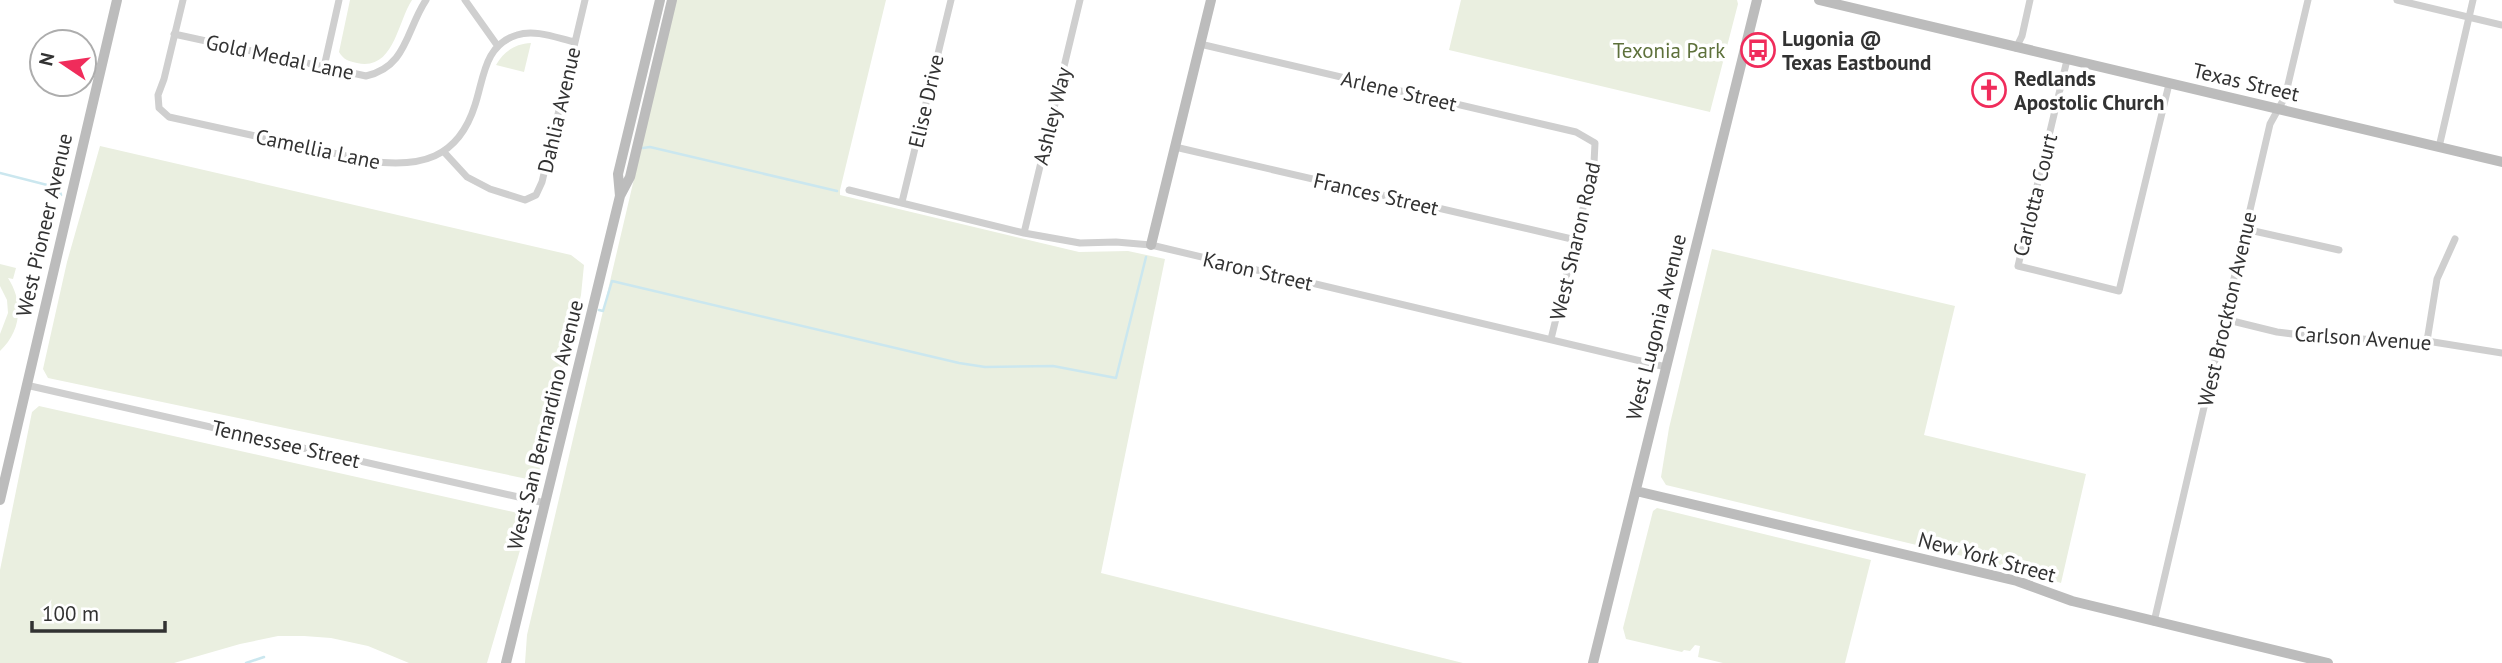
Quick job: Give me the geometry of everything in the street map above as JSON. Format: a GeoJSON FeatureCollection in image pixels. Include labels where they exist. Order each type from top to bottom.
{"type":"FeatureCollection","features":[{"type":"Feature","properties":{"kind":"street","name":"West Pioneer Avenue"},"geometry":{"type":"LineString","coordinates":[[0,500],[117,0]]}},
{"type":"Feature","properties":{"kind":"street"},"geometry":{"type":"LineString","coordinates":[[174,34],[183,0]]}},
{"type":"Feature","properties":{"kind":"street"},"geometry":{"type":"LineString","coordinates":[[324,67],[339,0]]}},
{"type":"Feature","properties":{"kind":"street","name":"Gold Medal Lane"},"geometry":{"type":"LineString","coordinates":[[174,34],[366,76],[381,73],[394,64],[426,0]]}},
{"type":"Feature","properties":{"kind":"street"},"geometry":{"type":"LineString","coordinates":[[464,0],[497,45]]}},
{"type":"Feature","properties":{"kind":"street","name":"Dahlia Avenue"},"geometry":{"type":"LineString","coordinates":[[444,152],[467,177],[490,189],[525,200],[536,195],[542,182],[585,0]]}},
{"type":"Feature","properties":{"kind":"street","name":"West San Bernardino Avenue"},"geometry":{"type":"LineString","coordinates":[[621,196],[618,174],[660,0]]}},
{"type":"Feature","properties":{"kind":"street","name":"West San Bernardino Avenue"},"geometry":{"type":"LineString","coordinates":[[506,663],[621,196],[630,177],[669,0]]}},
{"type":"Feature","properties":{"kind":"street","name":"Elise Drive"},"geometry":{"type":"LineString","coordinates":[[902,202],[951,0]]}},
{"type":"Feature","properties":{"kind":"street","name":"Ashley Way"},"geometry":{"type":"LineString","coordinates":[[1024,233],[1080,0]]}},
{"type":"Feature","properties":{"kind":"street"},"geometry":{"type":"LineString","coordinates":[[1151,245],[1211,0]]}},
{"type":"Feature","properties":{"kind":"street","name":"West Lugonia Avenue"},"geometry":{"type":"LineString","coordinates":[[1593,663],[1757,0]]}},
{"type":"Feature","properties":{"kind":"street","name":"Texas Street"},"geometry":{"type":"LineString","coordinates":[[1819,0],[2502,162]]}},
{"type":"Feature","properties":{"kind":"street"},"geometry":{"type":"LineString","coordinates":[[2016,48],[2022,36],[2030,0]]}},
{"type":"Feature","properties":{"kind":"street","name":"West Brockton Avenue"},"geometry":{"type":"LineString","coordinates":[[2154,622],[2270,124],[2285,97],[2308,0]]}},
{"type":"Feature","properties":{"kind":"street"},"geometry":{"type":"LineString","coordinates":[[2397,0],[2502,25]]}},
{"type":"Feature","properties":{"kind":"street"},"geometry":{"type":"LineString","coordinates":[[2439,147],[2473,0]]}},
{"type":"Feature","properties":{"kind":"street"},"geometry":{"type":"LineString","coordinates":[[444,152],[458,138],[467,123],[475,106],[484,68],[497,45],[517,35],[535,33],[575,42]]}},
{"type":"Feature","properties":{"kind":"street","name":"Camellia Lane"},"geometry":{"type":"LineString","coordinates":[[174,34],[158,95],[159,108],[169,117],[369,161],[399,165],[422,161],[444,152]]}},
{"type":"Feature","properties":{"kind":"street","name":"Arlene Street"},"geometry":{"type":"LineString","coordinates":[[1200,44],[1576,132],[1595,143]]}},
{"type":"Feature","properties":{"kind":"street","name":"Carlotta Court"},"geometry":{"type":"LineString","coordinates":[[2067,60],[2018,266],[2119,290],[2169,84]]}},
{"type":"Feature","properties":{"kind":"street","name":"West Sharon Road"},"geometry":{"type":"LineString","coordinates":[[1551,339],[1594,163],[1595,143]]}},
{"type":"Feature","properties":{"kind":"street","name":"Frances Street"},"geometry":{"type":"LineString","coordinates":[[1175,147],[1576,240]]}},
{"type":"Feature","properties":{"kind":"street","name":"Karon Street"},"geometry":{"type":"LineString","coordinates":[[849,190],[1024,233],[1080,243],[1151,245],[1666,367]]}},
{"type":"Feature","properties":{"kind":"street"},"geometry":{"type":"LineString","coordinates":[[2245,229],[2339,250]]}},
{"type":"Feature","properties":{"kind":"street"},"geometry":{"type":"LineString","coordinates":[[2427,341],[2437,279],[2455,239]]}},
{"type":"Feature","properties":{"kind":"street","name":"Carlson Avenue"},"geometry":{"type":"LineString","coordinates":[[2224,320],[2277,332],[2325,338],[2427,341],[2502,353]]}},
{"type":"Feature","properties":{"kind":"street","name":"Tennessee Street"},"geometry":{"type":"LineString","coordinates":[[26,386],[545,503]]}},
{"type":"Feature","properties":{"kind":"street","name":"New York Street"},"geometry":{"type":"LineString","coordinates":[[1636,491],[2017,581],[2071,601],[2328,663]]}},
{"type":"Feature","properties":{"kind":"green space"},"geometry":{"type":"Polygon","coordinates":[[[350,0],[412,0],[387,53],[369,64],[346,60],[339,52],[350,0]]]}},
{"type":"Feature","properties":{"kind":"green space"},"geometry":{"type":"Polygon","coordinates":[[[676,0],[886,0],[840,195],[1079,252],[1128,251],[1165,259],[1101,573],[1463,663],[525,663],[527,635],[676,0]]]}},
{"type":"Feature","properties":{"kind":"green space","name":"Texonia Park"},"geometry":{"type":"Polygon","coordinates":[[[1461,0],[1737,0],[1738,4],[1710,112],[1449,50],[1461,0]]]}},
{"type":"Feature","properties":{"kind":"green space"},"geometry":{"type":"Polygon","coordinates":[[[531,43],[524,72],[496,65],[510,49],[531,43]]]}},
{"type":"Feature","properties":{"kind":"green space"},"geometry":{"type":"Polygon","coordinates":[[[100,146],[571,255],[584,265],[581,295],[538,476],[532,480],[48,378],[43,369],[67,262],[100,146]]]}},
{"type":"Feature","properties":{"kind":"green space"},"geometry":{"type":"Polygon","coordinates":[[[1712,249],[1955,306],[1924,435],[2086,474],[2061,583],[2029,572],[1666,485],[1661,477],[1669,428],[1712,249]]]}},
{"type":"Feature","properties":{"kind":"green space"},"geometry":{"type":"Polygon","coordinates":[[[0,264],[16,268],[13,279],[8,278],[16,297],[18,316],[12,335],[0,351],[0,334],[8,313],[7,300],[0,286],[0,264]]]}},
{"type":"Feature","properties":{"kind":"green space"},"geometry":{"type":"Polygon","coordinates":[[[39,406],[522,514],[528,523],[487,663],[409,663],[368,646],[331,638],[278,636],[174,663],[0,663],[0,570],[32,412],[39,406]]]}},
{"type":"Feature","properties":{"kind":"green space"},"geometry":{"type":"Polygon","coordinates":[[[1657,508],[1871,560],[1845,663],[1723,663],[1698,657],[1700,646],[1695,645],[1690,651],[1682,652],[1626,639],[1623,628],[1653,511],[1657,508]]]}},
{"type":"Feature","properties":{"kind":"waterway"},"geometry":{"type":"LineString","coordinates":[[643,148],[650,147],[837,191]]}},
{"type":"Feature","properties":{"kind":"waterway"},"geometry":{"type":"LineString","coordinates":[[0,173],[59,188],[61,195]]}},
{"type":"Feature","properties":{"kind":"waterway"},"geometry":{"type":"LineString","coordinates":[[599,310],[603,311],[612,281],[959,363],[985,367],[1053,366],[1116,378],[1146,257]]}},
{"type":"Feature","properties":{"kind":"waterway"},"geometry":{"type":"LineString","coordinates":[[246,663],[264,657]]}},
{"type":"Feature","properties":{"kind":"place","name":"Lugonia @ Texas Eastbound"},"geometry":{"type":"Point","coordinates":[1758,50]}},
{"type":"Feature","properties":{"kind":"place","name":"Redlands Apostolic Church"},"geometry":{"type":"Point","coordinates":[1989,90]}}]}
